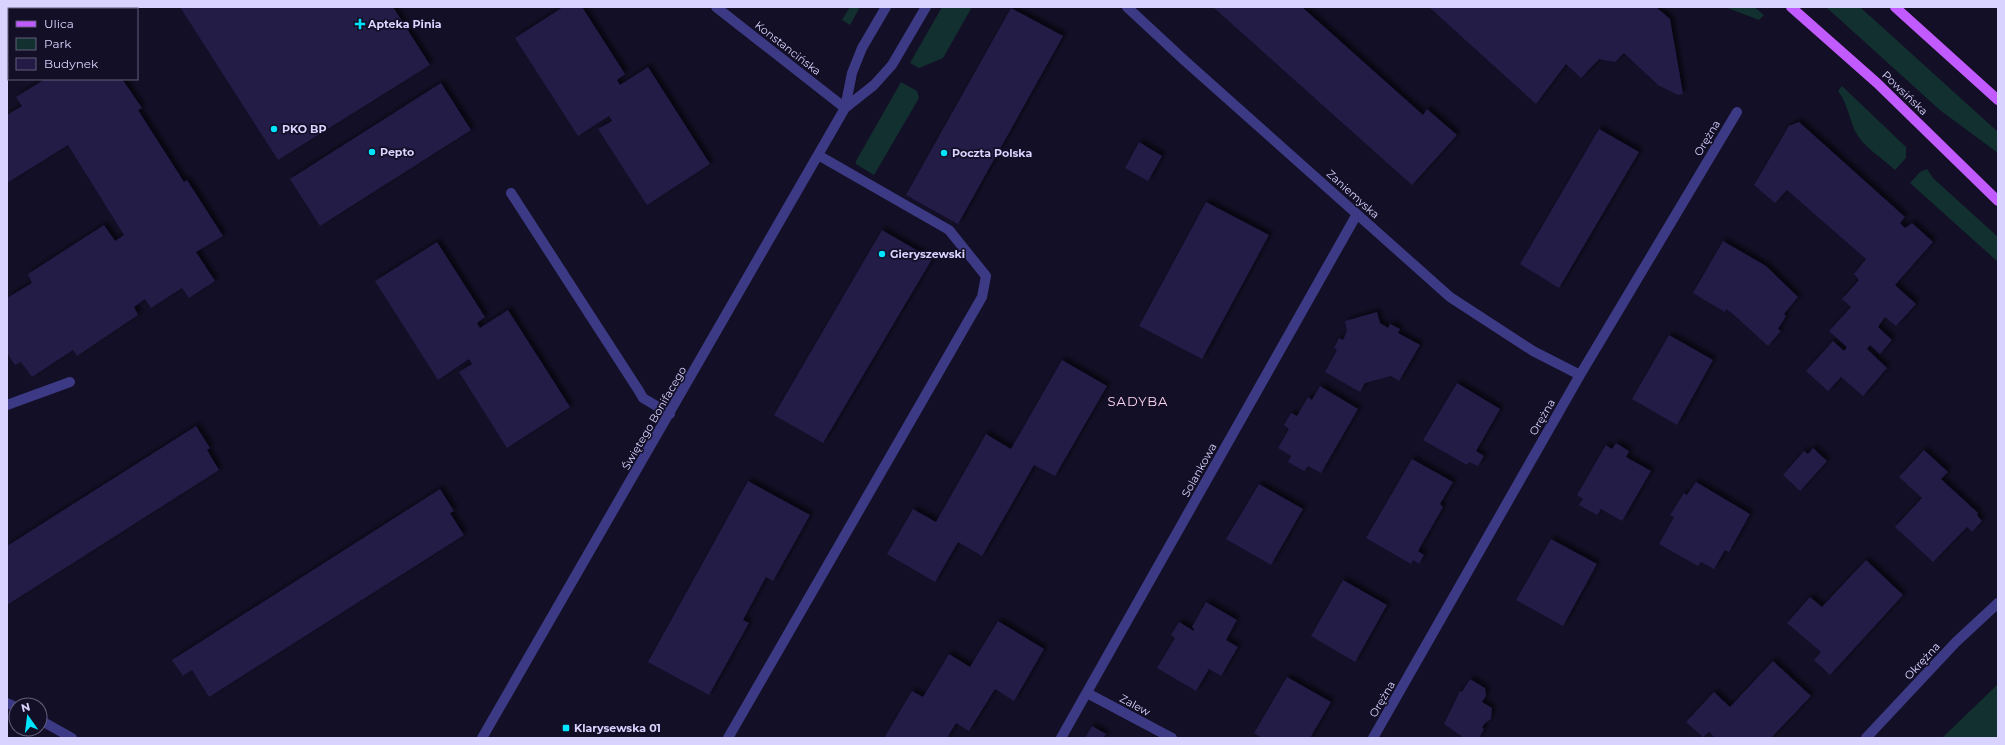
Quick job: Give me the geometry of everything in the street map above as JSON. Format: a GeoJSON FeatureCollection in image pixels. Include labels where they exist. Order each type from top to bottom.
{"type":"FeatureCollection","features":[{"type":"Feature","properties":{"kind":"main road","name":"Powsińska"},"geometry":{"type":"LineString","coordinates":[[1791,7],[1877,83],[1998,201]]}},
{"type":"Feature","properties":{"kind":"main road"},"geometry":{"type":"LineString","coordinates":[[1895,7],[1998,100]]}},
{"type":"Feature","properties":{"kind":"street","name":"Konstancińska"},"geometry":{"type":"LineString","coordinates":[[716,7],[845,108]]}},
{"type":"Feature","properties":{"kind":"street","name":"Świętego Bonifacego"},"geometry":{"type":"LineString","coordinates":[[482,738],[845,108],[852,73],[862,48],[886,7]]}},
{"type":"Feature","properties":{"kind":"street","name":"Świętego Bonifacego"},"geometry":{"type":"LineString","coordinates":[[845,108],[874,86],[892,65],[926,7]]}},
{"type":"Feature","properties":{"kind":"street","name":"Zaniemyska"},"geometry":{"type":"LineString","coordinates":[[1127,7],[1184,60],[1450,297],[1533,350],[1580,375]]}},
{"type":"Feature","properties":{"kind":"street","name":"Orężna"},"geometry":{"type":"LineString","coordinates":[[1373,738],[1580,375],[1737,112]]}},
{"type":"Feature","properties":{"kind":"street"},"geometry":{"type":"LineString","coordinates":[[728,738],[982,297],[986,276],[949,230],[818,155]]}},
{"type":"Feature","properties":{"kind":"street"},"geometry":{"type":"LineString","coordinates":[[511,193],[638,392],[643,398],[670,414]]}},
{"type":"Feature","properties":{"kind":"street","name":"Solankowa"},"geometry":{"type":"LineString","coordinates":[[1061,738],[1358,214]]}},
{"type":"Feature","properties":{"kind":"street"},"geometry":{"type":"LineString","coordinates":[[7,405],[70,382]]}},
{"type":"Feature","properties":{"kind":"street","name":"Okrężna"},"geometry":{"type":"LineString","coordinates":[[1866,738],[1956,642],[1998,603]]}},
{"type":"Feature","properties":{"kind":"street","name":"Zalew"},"geometry":{"type":"LineString","coordinates":[[1087,693],[1172,738]]}},
{"type":"Feature","properties":{"kind":"street"},"geometry":{"type":"LineString","coordinates":[[48,724],[72,738]]}},
{"type":"Feature","properties":{"kind":"green space"},"geometry":{"type":"Polygon","coordinates":[[[850,7],[860,7],[850,25],[842,20],[850,7]]]}},
{"type":"Feature","properties":{"kind":"green space"},"geometry":{"type":"Polygon","coordinates":[[[942,7],[972,7],[943,58],[919,68],[910,63],[942,7]]]}},
{"type":"Feature","properties":{"kind":"green space"},"geometry":{"type":"Polygon","coordinates":[[[1725,7],[1754,7],[1764,15],[1759,20],[1725,7]]]}},
{"type":"Feature","properties":{"kind":"green space"},"geometry":{"type":"Polygon","coordinates":[[[1826,7],[1860,7],[1998,132],[1998,153],[1941,111],[1826,7]]]}},
{"type":"Feature","properties":{"kind":"green space"},"geometry":{"type":"Polygon","coordinates":[[[901,82],[917,91],[919,98],[874,175],[856,164],[856,161],[901,82]]]}},
{"type":"Feature","properties":{"kind":"green space"},"geometry":{"type":"Polygon","coordinates":[[[1842,86],[1906,147],[1906,158],[1895,170],[1858,137],[1844,100],[1838,91],[1842,86]]]}},
{"type":"Feature","properties":{"kind":"green space"},"geometry":{"type":"Polygon","coordinates":[[[1927,169],[1933,178],[1998,237],[1998,262],[1910,183],[1920,172],[1927,169]]]}},
{"type":"Feature","properties":{"kind":"green space"},"geometry":{"type":"Polygon","coordinates":[[[1998,684],[1998,738],[1942,738],[1998,684]]]}},
{"type":"Feature","properties":{"kind":"building"},"geometry":{"type":"Polygon","coordinates":[[[180,7],[393,7],[430,65],[278,160],[180,7]]]}},
{"type":"Feature","properties":{"kind":"building"},"geometry":{"type":"Polygon","coordinates":[[[563,7],[582,7],[625,74],[617,80],[620,85],[648,67],[710,164],[647,205],[598,129],[612,121],[609,116],[578,136],[515,38],[563,7]]]}},
{"type":"Feature","properties":{"kind":"building"},"geometry":{"type":"Polygon","coordinates":[[[1213,7],[1302,7],[1423,115],[1427,109],[1457,135],[1412,185],[1213,7]]]}},
{"type":"Feature","properties":{"kind":"building"},"geometry":{"type":"Polygon","coordinates":[[[1429,7],[1656,7],[1670,19],[1683,94],[1678,95],[1658,85],[1624,53],[1615,62],[1599,59],[1581,78],[1566,64],[1536,104],[1429,7]]]}},
{"type":"Feature","properties":{"kind":"building"},"geometry":{"type":"Polygon","coordinates":[[[1011,8],[1063,36],[958,224],[906,195],[1011,8]]]}},
{"type":"Feature","properties":{"kind":"building"},"geometry":{"type":"Polygon","coordinates":[[[43,80],[123,80],[142,108],[138,110],[184,182],[187,180],[223,236],[196,252],[215,281],[189,298],[182,288],[151,308],[145,299],[134,307],[138,315],[77,356],[73,350],[32,377],[21,362],[15,365],[7,353],[7,298],[32,283],[28,274],[104,225],[115,241],[124,235],[68,145],[7,183],[7,115],[22,106],[16,97],[43,80]]]}},
{"type":"Feature","properties":{"kind":"building"},"geometry":{"type":"Polygon","coordinates":[[[441,83],[471,130],[320,226],[290,179],[441,83]]]}},
{"type":"Feature","properties":{"kind":"building"},"geometry":{"type":"Polygon","coordinates":[[[1799,122],[1905,217],[1900,223],[1905,228],[1912,223],[1933,242],[1895,285],[1916,304],[1896,326],[1885,317],[1878,327],[1892,340],[1880,354],[1870,345],[1867,349],[1887,368],[1863,396],[1841,377],[1828,391],[1806,371],[1833,341],[1844,351],[1847,347],[1829,331],[1851,307],[1842,299],[1859,280],[1854,274],[1866,259],[1787,190],[1775,203],[1754,185],[1789,126],[1799,122]]]}},
{"type":"Feature","properties":{"kind":"building"},"geometry":{"type":"Polygon","coordinates":[[[1599,129],[1639,152],[1559,288],[1520,264],[1599,129]]]}},
{"type":"Feature","properties":{"kind":"building"},"geometry":{"type":"Polygon","coordinates":[[[1139,142],[1162,156],[1148,181],[1125,168],[1139,142]]]}},
{"type":"Feature","properties":{"kind":"building"},"geometry":{"type":"Polygon","coordinates":[[[1206,202],[1269,235],[1202,359],[1139,326],[1206,202]]]}},
{"type":"Feature","properties":{"kind":"building"},"geometry":{"type":"Polygon","coordinates":[[[882,230],[932,259],[823,443],[774,415],[882,230]]]}},
{"type":"Feature","properties":{"kind":"building"},"geometry":{"type":"Polygon","coordinates":[[[1723,241],[1766,266],[1798,297],[1784,314],[1786,316],[1778,329],[1781,331],[1768,346],[1726,309],[1725,312],[1693,293],[1723,241]]]}},
{"type":"Feature","properties":{"kind":"building"},"geometry":{"type":"Polygon","coordinates":[[[437,242],[485,317],[477,323],[480,328],[508,310],[570,407],[507,448],[459,372],[472,364],[469,359],[438,380],[375,281],[437,242]]]}},
{"type":"Feature","properties":{"kind":"building"},"geometry":{"type":"Polygon","coordinates":[[[1377,312],[1380,323],[1388,328],[1390,324],[1400,329],[1398,333],[1420,345],[1399,381],[1391,376],[1365,383],[1360,392],[1325,372],[1337,350],[1334,348],[1339,338],[1343,340],[1347,331],[1345,321],[1377,312]]]}},
{"type":"Feature","properties":{"kind":"building"},"geometry":{"type":"Polygon","coordinates":[[[1669,335],[1713,360],[1677,425],[1632,399],[1669,335]]]}},
{"type":"Feature","properties":{"kind":"building"},"geometry":{"type":"Polygon","coordinates":[[[1062,360],[1107,386],[1055,476],[1034,465],[982,556],[958,542],[935,582],[887,554],[913,509],[936,522],[986,434],[1011,449],[1062,360]]]}},
{"type":"Feature","properties":{"kind":"building"},"geometry":{"type":"Polygon","coordinates":[[[1457,383],[1500,409],[1476,451],[1484,456],[1478,466],[1469,462],[1467,465],[1423,440],[1457,383]]]}},
{"type":"Feature","properties":{"kind":"building"},"geometry":{"type":"Polygon","coordinates":[[[1320,386],[1358,409],[1321,473],[1308,466],[1304,471],[1288,462],[1291,456],[1278,448],[1289,429],[1284,425],[1291,413],[1297,416],[1308,397],[1312,400],[1320,386]]]}},
{"type":"Feature","properties":{"kind":"building"},"geometry":{"type":"Polygon","coordinates":[[[196,426],[210,448],[207,450],[219,470],[7,605],[7,546],[196,426]]]}},
{"type":"Feature","properties":{"kind":"building"},"geometry":{"type":"Polygon","coordinates":[[[1616,443],[1629,451],[1626,457],[1651,471],[1622,521],[1601,509],[1597,515],[1579,505],[1583,499],[1577,495],[1606,445],[1612,449],[1616,443]]]}},
{"type":"Feature","properties":{"kind":"building"},"geometry":{"type":"Polygon","coordinates":[[[1813,448],[1827,461],[1800,491],[1783,475],[1804,451],[1808,454],[1813,448]]]}},
{"type":"Feature","properties":{"kind":"building"},"geometry":{"type":"Polygon","coordinates":[[[1924,450],[1948,472],[1941,479],[1978,513],[1977,515],[1982,521],[1972,532],[1967,527],[1933,562],[1895,527],[1922,498],[1899,477],[1924,450]]]}},
{"type":"Feature","properties":{"kind":"building"},"geometry":{"type":"Polygon","coordinates":[[[1412,459],[1453,482],[1440,504],[1443,507],[1418,551],[1424,555],[1419,564],[1413,560],[1411,564],[1366,538],[1412,459]]]}},
{"type":"Feature","properties":{"kind":"building"},"geometry":{"type":"Polygon","coordinates":[[[748,481],[810,515],[773,581],[766,577],[743,620],[749,623],[709,695],[648,662],[748,481]]]}},
{"type":"Feature","properties":{"kind":"building"},"geometry":{"type":"Polygon","coordinates":[[[1696,482],[1750,514],[1729,552],[1725,550],[1714,569],[1701,562],[1698,566],[1659,544],[1674,517],[1670,515],[1684,493],[1687,495],[1696,482]]]}},
{"type":"Feature","properties":{"kind":"building"},"geometry":{"type":"Polygon","coordinates":[[[1259,484],[1303,509],[1271,565],[1226,539],[1259,484]]]}},
{"type":"Feature","properties":{"kind":"building"},"geometry":{"type":"Polygon","coordinates":[[[440,489],[454,511],[450,513],[464,535],[209,697],[192,670],[183,676],[172,660],[440,489]]]}},
{"type":"Feature","properties":{"kind":"building"},"geometry":{"type":"Polygon","coordinates":[[[1551,539],[1597,564],[1563,626],[1516,600],[1551,539]]]}},
{"type":"Feature","properties":{"kind":"building"},"geometry":{"type":"Polygon","coordinates":[[[1866,560],[1903,595],[1830,675],[1814,660],[1821,652],[1787,623],[1810,597],[1822,607],[1866,560]]]}},
{"type":"Feature","properties":{"kind":"building"},"geometry":{"type":"Polygon","coordinates":[[[1343,580],[1387,605],[1355,662],[1311,636],[1343,580]]]}},
{"type":"Feature","properties":{"kind":"building"},"geometry":{"type":"Polygon","coordinates":[[[1206,602],[1237,620],[1226,640],[1238,647],[1221,676],[1209,669],[1196,691],[1157,668],[1175,638],[1171,635],[1179,622],[1194,631],[1192,627],[1206,602]]]}},
{"type":"Feature","properties":{"kind":"building"},"geometry":{"type":"Polygon","coordinates":[[[998,621],[1044,649],[1014,701],[995,689],[969,731],[956,723],[947,738],[884,738],[912,691],[923,697],[949,654],[970,667],[998,621]]]}},
{"type":"Feature","properties":{"kind":"building"},"geometry":{"type":"Polygon","coordinates":[[[1773,661],[1811,696],[1771,738],[1715,738],[1709,732],[1703,737],[1686,722],[1714,692],[1730,707],[1773,661]]]}},
{"type":"Feature","properties":{"kind":"building"},"geometry":{"type":"Polygon","coordinates":[[[1287,677],[1331,702],[1310,738],[1262,738],[1254,733],[1287,677]]]}},
{"type":"Feature","properties":{"kind":"building"},"geometry":{"type":"Polygon","coordinates":[[[1470,679],[1485,688],[1486,696],[1482,702],[1492,708],[1491,719],[1484,724],[1482,728],[1484,729],[1479,738],[1464,738],[1444,724],[1460,691],[1462,692],[1470,679]]]}},
{"type":"Feature","properties":{"kind":"building"},"geometry":{"type":"Polygon","coordinates":[[[1092,726],[1106,734],[1103,738],[1085,738],[1092,726]]]}},
{"type":"Feature","properties":{"kind":"place","name":"Apteka Pinia"},"geometry":{"type":"Point","coordinates":[360,24]}},
{"type":"Feature","properties":{"kind":"place","name":"PKO BP"},"geometry":{"type":"Point","coordinates":[274,129]}},
{"type":"Feature","properties":{"kind":"place","name":"Pepto"},"geometry":{"type":"Point","coordinates":[372,152]}},
{"type":"Feature","properties":{"kind":"place","name":"Poczta Polska"},"geometry":{"type":"Point","coordinates":[944,153]}},
{"type":"Feature","properties":{"kind":"place","name":"Gieryszewski"},"geometry":{"type":"Point","coordinates":[882,254]}},
{"type":"Feature","properties":{"kind":"place","name":"Klarysewska 01"},"geometry":{"type":"Point","coordinates":[566,728]}},
{"type":"Feature","properties":{"kind":"district","name":"SADYBA"},"geometry":{"type":"Point","coordinates":[1138,401]}}]}
